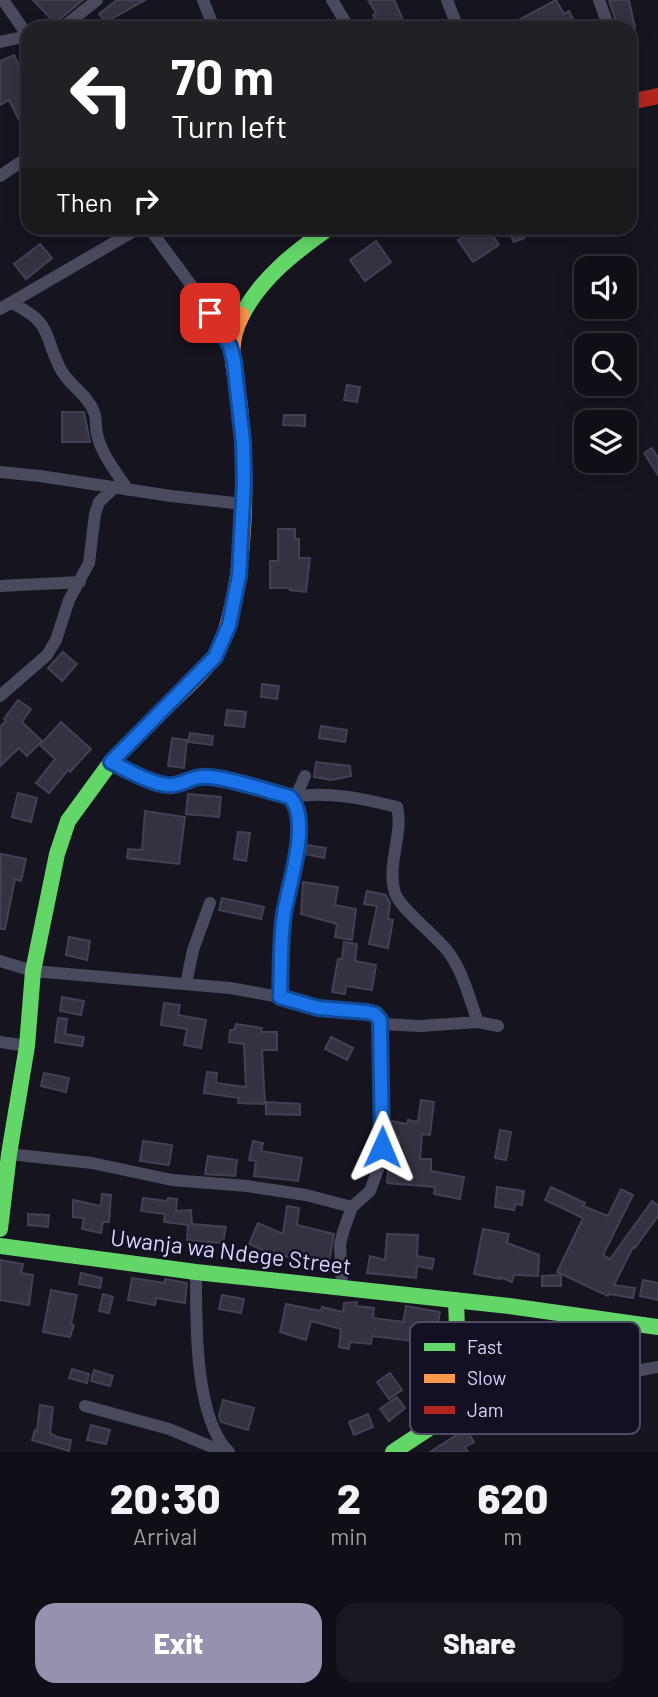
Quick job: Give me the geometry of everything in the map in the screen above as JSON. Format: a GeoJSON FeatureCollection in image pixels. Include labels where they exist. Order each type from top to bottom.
{"type":"FeatureCollection","features":[{"type":"Feature","properties":{"kind":"street"},"geometry":{"type":"LineString","coordinates":[[3,0],[21,26]]}},
{"type":"Feature","properties":{"kind":"street"},"geometry":{"type":"LineString","coordinates":[[71,21],[97,0]]}},
{"type":"Feature","properties":{"kind":"street"},"geometry":{"type":"LineString","coordinates":[[203,0],[211,21]]}},
{"type":"Feature","properties":{"kind":"street"},"geometry":{"type":"LineString","coordinates":[[332,0],[345,21]]}},
{"type":"Feature","properties":{"kind":"street"},"geometry":{"type":"LineString","coordinates":[[447,0],[455,21]]}},
{"type":"Feature","properties":{"kind":"street"},"geometry":{"type":"LineString","coordinates":[[599,0],[606,21]]}},
{"type":"Feature","properties":{"kind":"street"},"geometry":{"type":"LineString","coordinates":[[0,42],[21,38]]}},
{"type":"Feature","properties":{"kind":"street"},"geometry":{"type":"LineString","coordinates":[[637,99],[658,96]]}},
{"type":"Feature","properties":{"kind":"street"},"geometry":{"type":"LineString","coordinates":[[0,176],[21,163]]}},
{"type":"Feature","properties":{"kind":"street"},"geometry":{"type":"LineString","coordinates":[[6,306],[127,235]]}},
{"type":"Feature","properties":{"kind":"street"},"geometry":{"type":"LineString","coordinates":[[0,1229],[27,1045],[33,971],[57,854],[68,821],[111,762],[215,657],[229,625],[239,576],[244,461],[230,346],[200,297],[154,235]]}},
{"type":"Feature","properties":{"kind":"street"},"geometry":{"type":"LineString","coordinates":[[230,346],[241,315],[266,278],[288,256],[319,235]]}},
{"type":"Feature","properties":{"kind":"street"},"geometry":{"type":"LineString","coordinates":[[6,306],[32,313],[42,324],[66,378],[95,413],[101,444],[128,490]]}},
{"type":"Feature","properties":{"kind":"street"},"geometry":{"type":"LineString","coordinates":[[0,472],[243,503]]}},
{"type":"Feature","properties":{"kind":"street"},"geometry":{"type":"LineString","coordinates":[[0,696],[47,655],[56,640],[69,600],[89,563],[99,502],[114,488]]}},
{"type":"Feature","properties":{"kind":"street"},"geometry":{"type":"LineString","coordinates":[[0,586],[80,582]]}},
{"type":"Feature","properties":{"kind":"street"},"geometry":{"type":"LineString","coordinates":[[111,762],[163,785],[174,785],[191,778],[207,776],[290,797],[311,794],[350,796],[397,807],[400,818],[393,871],[395,894],[448,952],[464,978],[478,1022]]}},
{"type":"Feature","properties":{"kind":"street"},"geometry":{"type":"LineString","coordinates":[[290,797],[298,792],[305,776]]}},
{"type":"Feature","properties":{"kind":"street"},"geometry":{"type":"LineString","coordinates":[[280,997],[284,915],[294,872],[299,828],[297,807],[290,797]]}},
{"type":"Feature","properties":{"kind":"street"},"geometry":{"type":"LineString","coordinates":[[186,985],[192,950],[211,903]]}},
{"type":"Feature","properties":{"kind":"street"},"geometry":{"type":"LineString","coordinates":[[0,961],[33,971],[230,988],[280,997],[318,1008],[375,1014],[381,1024],[382,1147],[378,1170],[370,1191],[352,1207],[340,1244],[342,1288]]}},
{"type":"Feature","properties":{"kind":"street"},"geometry":{"type":"LineString","coordinates":[[381,1024],[420,1026],[478,1022],[498,1026]]}},
{"type":"Feature","properties":{"kind":"street"},"geometry":{"type":"LineString","coordinates":[[0,1042],[27,1045]]}},
{"type":"Feature","properties":{"kind":"street"},"geometry":{"type":"LineString","coordinates":[[9,1154],[92,1163],[172,1180],[247,1186],[306,1195],[352,1207]]}},
{"type":"Feature","properties":{"kind":"street","name":"Uwanja wa Ndege Street"},"geometry":{"type":"LineString","coordinates":[[0,1246],[621,1322]]}},
{"type":"Feature","properties":{"kind":"street"},"geometry":{"type":"LineString","coordinates":[[196,1272],[196,1331],[200,1366],[212,1428],[229,1452]]}},
{"type":"Feature","properties":{"kind":"street"},"geometry":{"type":"LineString","coordinates":[[456,1300],[457,1322]]}},
{"type":"Feature","properties":{"kind":"street","name":"Uwanja wa Ndege Street"},"geometry":{"type":"LineString","coordinates":[[640,1325],[658,1327]]}},
{"type":"Feature","properties":{"kind":"street"},"geometry":{"type":"LineString","coordinates":[[640,1370],[658,1367]]}},
{"type":"Feature","properties":{"kind":"street"},"geometry":{"type":"LineString","coordinates":[[85,1406],[169,1429],[224,1452]]}},
{"type":"Feature","properties":{"kind":"street"},"geometry":{"type":"LineString","coordinates":[[393,1452],[420,1434]]}},
{"type":"Feature","properties":{"kind":"building"},"geometry":{"type":"Polygon","coordinates":[[[33,0],[83,0],[57,21],[53,21],[33,0]]]}},
{"type":"Feature","properties":{"kind":"building"},"geometry":{"type":"Polygon","coordinates":[[[117,0],[145,0],[108,21],[99,14],[117,0]]]}},
{"type":"Feature","properties":{"kind":"building"},"geometry":{"type":"Polygon","coordinates":[[[368,0],[394,0],[404,21],[376,21],[373,15],[376,13],[368,0]]]}},
{"type":"Feature","properties":{"kind":"building"},"geometry":{"type":"Polygon","coordinates":[[[556,0],[564,14],[569,11],[574,21],[517,21],[556,0]]]}},
{"type":"Feature","properties":{"kind":"building"},"geometry":{"type":"Polygon","coordinates":[[[609,0],[629,0],[634,21],[616,21],[609,0]]]}},
{"type":"Feature","properties":{"kind":"building"},"geometry":{"type":"Polygon","coordinates":[[[14,55],[21,70],[20,122],[9,100],[0,105],[0,61],[14,55]]]}},
{"type":"Feature","properties":{"kind":"building"},"geometry":{"type":"Polygon","coordinates":[[[466,235],[493,235],[499,245],[473,262],[458,240],[466,235]]]}},
{"type":"Feature","properties":{"kind":"building"},"geometry":{"type":"Polygon","coordinates":[[[510,235],[523,235],[524,238],[514,242],[510,235]]]}},
{"type":"Feature","properties":{"kind":"building"},"geometry":{"type":"Polygon","coordinates":[[[376,241],[391,262],[365,281],[350,260],[376,241]]]}},
{"type":"Feature","properties":{"kind":"building"},"geometry":{"type":"Polygon","coordinates":[[[40,244],[52,258],[26,279],[14,264],[40,244]]]}},
{"type":"Feature","properties":{"kind":"building"},"geometry":{"type":"Polygon","coordinates":[[[347,385],[360,387],[357,402],[344,400],[347,385]]]}},
{"type":"Feature","properties":{"kind":"building"},"geometry":{"type":"Polygon","coordinates":[[[62,412],[84,412],[90,442],[62,442],[62,412]]]}},
{"type":"Feature","properties":{"kind":"building"},"geometry":{"type":"Polygon","coordinates":[[[284,415],[305,415],[305,426],[283,425],[284,415]]]}},
{"type":"Feature","properties":{"kind":"building"},"geometry":{"type":"Polygon","coordinates":[[[652,448],[658,458],[658,475],[644,453],[652,448]]]}},
{"type":"Feature","properties":{"kind":"building"},"geometry":{"type":"Polygon","coordinates":[[[278,529],[295,529],[295,539],[299,539],[299,558],[310,558],[306,592],[290,588],[270,588],[270,561],[278,561],[278,529]]]}},
{"type":"Feature","properties":{"kind":"building"},"geometry":{"type":"Polygon","coordinates":[[[63,652],[77,664],[62,681],[48,668],[63,652]]]}},
{"type":"Feature","properties":{"kind":"building"},"geometry":{"type":"Polygon","coordinates":[[[262,684],[279,686],[277,699],[261,697],[262,684]]]}},
{"type":"Feature","properties":{"kind":"building"},"geometry":{"type":"Polygon","coordinates":[[[18,700],[31,709],[22,722],[42,741],[27,756],[19,748],[0,766],[0,727],[18,700]]]}},
{"type":"Feature","properties":{"kind":"building"},"geometry":{"type":"Polygon","coordinates":[[[227,710],[246,712],[244,727],[225,725],[227,710]]]}},
{"type":"Feature","properties":{"kind":"building"},"geometry":{"type":"Polygon","coordinates":[[[61,722],[91,749],[70,772],[68,770],[49,793],[36,783],[55,759],[40,745],[61,722]]]}},
{"type":"Feature","properties":{"kind":"building"},"geometry":{"type":"Polygon","coordinates":[[[321,726],[347,730],[345,742],[319,738],[321,726]]]}},
{"type":"Feature","properties":{"kind":"building"},"geometry":{"type":"Polygon","coordinates":[[[190,733],[213,736],[212,745],[188,742],[190,733]]]}},
{"type":"Feature","properties":{"kind":"building"},"geometry":{"type":"Polygon","coordinates":[[[172,738],[187,740],[184,768],[168,766],[172,738]]]}},
{"type":"Feature","properties":{"kind":"building"},"geometry":{"type":"Polygon","coordinates":[[[316,762],[350,766],[351,776],[331,780],[314,777],[316,762]]]}},
{"type":"Feature","properties":{"kind":"building"},"geometry":{"type":"Polygon","coordinates":[[[18,793],[37,798],[31,822],[12,817],[18,793]]]}},
{"type":"Feature","properties":{"kind":"building"},"geometry":{"type":"Polygon","coordinates":[[[188,794],[221,797],[219,817],[186,814],[188,794]]]}},
{"type":"Feature","properties":{"kind":"building"},"geometry":{"type":"Polygon","coordinates":[[[145,811],[185,817],[179,864],[127,858],[128,849],[142,850],[145,811]]]}},
{"type":"Feature","properties":{"kind":"building"},"geometry":{"type":"Polygon","coordinates":[[[238,832],[250,833],[246,861],[234,859],[238,832]]]}},
{"type":"Feature","properties":{"kind":"building"},"geometry":{"type":"Polygon","coordinates":[[[307,845],[326,848],[324,858],[305,854],[307,845]]]}},
{"type":"Feature","properties":{"kind":"building"},"geometry":{"type":"Polygon","coordinates":[[[1,854],[26,859],[21,881],[15,879],[5,929],[0,929],[1,854]]]}},
{"type":"Feature","properties":{"kind":"building"},"geometry":{"type":"Polygon","coordinates":[[[303,882],[338,887],[335,905],[356,909],[352,940],[335,937],[337,924],[301,914],[303,882]]]}},
{"type":"Feature","properties":{"kind":"building"},"geometry":{"type":"Polygon","coordinates":[[[367,891],[386,895],[390,903],[388,919],[393,920],[388,948],[369,944],[377,906],[364,904],[367,891]]]}},
{"type":"Feature","properties":{"kind":"building"},"geometry":{"type":"Polygon","coordinates":[[[222,898],[264,907],[261,919],[219,910],[222,898]]]}},
{"type":"Feature","properties":{"kind":"building"},"geometry":{"type":"Polygon","coordinates":[[[69,937],[90,941],[87,960],[66,955],[69,937]]]}},
{"type":"Feature","properties":{"kind":"building"},"geometry":{"type":"Polygon","coordinates":[[[344,942],[357,944],[355,961],[376,965],[372,990],[346,986],[345,994],[332,992],[344,942]]]}},
{"type":"Feature","properties":{"kind":"building"},"geometry":{"type":"Polygon","coordinates":[[[62,997],[84,1001],[81,1015],[60,1011],[62,997]]]}},
{"type":"Feature","properties":{"kind":"building"},"geometry":{"type":"Polygon","coordinates":[[[164,1003],[180,1005],[178,1015],[206,1020],[201,1048],[184,1045],[187,1029],[161,1025],[164,1003]]]}},
{"type":"Feature","properties":{"kind":"building"},"geometry":{"type":"Polygon","coordinates":[[[58,1018],[67,1019],[65,1034],[84,1037],[82,1046],[55,1042],[58,1018]]]}},
{"type":"Feature","properties":{"kind":"building"},"geometry":{"type":"Polygon","coordinates":[[[236,1024],[262,1028],[261,1032],[277,1032],[277,1050],[262,1050],[265,1104],[238,1103],[239,1098],[204,1093],[207,1072],[217,1073],[216,1083],[246,1087],[244,1044],[229,1042],[230,1030],[234,1030],[236,1024]]]}},
{"type":"Feature","properties":{"kind":"building"},"geometry":{"type":"Polygon","coordinates":[[[331,1037],[353,1048],[347,1060],[325,1049],[331,1037]]]}},
{"type":"Feature","properties":{"kind":"building"},"geometry":{"type":"Polygon","coordinates":[[[44,1073],[69,1078],[66,1092],[41,1086],[44,1073]]]}},
{"type":"Feature","properties":{"kind":"building"},"geometry":{"type":"Polygon","coordinates":[[[421,1100],[434,1102],[430,1135],[422,1134],[420,1159],[431,1159],[431,1171],[464,1177],[460,1199],[434,1194],[435,1187],[387,1183],[388,1171],[397,1171],[399,1137],[391,1136],[391,1121],[407,1124],[408,1120],[418,1122],[421,1100]]]}},
{"type":"Feature","properties":{"kind":"building"},"geometry":{"type":"Polygon","coordinates":[[[266,1102],[300,1104],[300,1115],[266,1114],[266,1102]]]}},
{"type":"Feature","properties":{"kind":"building"},"geometry":{"type":"Polygon","coordinates":[[[500,1130],[511,1132],[506,1160],[495,1158],[500,1130]]]}},
{"type":"Feature","properties":{"kind":"building"},"geometry":{"type":"Polygon","coordinates":[[[143,1141],[172,1145],[169,1165],[140,1161],[143,1141]]]}},
{"type":"Feature","properties":{"kind":"building"},"geometry":{"type":"Polygon","coordinates":[[[253,1141],[263,1143],[261,1151],[302,1158],[298,1181],[254,1176],[256,1161],[249,1160],[253,1141]]]}},
{"type":"Feature","properties":{"kind":"building"},"geometry":{"type":"Polygon","coordinates":[[[208,1156],[237,1160],[235,1176],[205,1174],[208,1156]]]}},
{"type":"Feature","properties":{"kind":"building"},"geometry":{"type":"Polygon","coordinates":[[[497,1187],[524,1191],[522,1205],[515,1204],[514,1210],[495,1207],[497,1187]]]}},
{"type":"Feature","properties":{"kind":"building"},"geometry":{"type":"Polygon","coordinates":[[[551,1187],[585,1203],[583,1206],[608,1216],[621,1189],[633,1195],[603,1255],[610,1259],[652,1201],[658,1205],[658,1216],[635,1248],[633,1247],[614,1285],[635,1288],[633,1298],[608,1296],[557,1272],[583,1218],[545,1200],[551,1187]]]}},
{"type":"Feature","properties":{"kind":"building"},"geometry":{"type":"Polygon","coordinates":[[[102,1194],[111,1195],[109,1222],[103,1222],[101,1233],[82,1229],[84,1218],[73,1217],[73,1200],[101,1206],[102,1194]]]}},
{"type":"Feature","properties":{"kind":"building"},"geometry":{"type":"Polygon","coordinates":[[[143,1198],[167,1201],[168,1198],[177,1199],[176,1211],[191,1210],[192,1224],[226,1227],[223,1243],[187,1240],[188,1225],[164,1222],[165,1214],[141,1211],[143,1198]]]}},
{"type":"Feature","properties":{"kind":"building"},"geometry":{"type":"Polygon","coordinates":[[[287,1206],[299,1208],[297,1225],[334,1234],[329,1262],[274,1255],[249,1244],[258,1223],[283,1234],[287,1206]]]}},
{"type":"Feature","properties":{"kind":"building"},"geometry":{"type":"Polygon","coordinates":[[[28,1214],[49,1215],[48,1227],[28,1225],[28,1214]]]}},
{"type":"Feature","properties":{"kind":"building"},"geometry":{"type":"Polygon","coordinates":[[[483,1229],[509,1234],[507,1243],[539,1255],[538,1276],[514,1275],[512,1282],[500,1277],[474,1274],[483,1229]]]}},
{"type":"Feature","properties":{"kind":"building"},"geometry":{"type":"Polygon","coordinates":[[[387,1234],[418,1235],[417,1256],[434,1259],[432,1269],[417,1266],[416,1278],[367,1273],[370,1256],[385,1260],[387,1234]]]}},
{"type":"Feature","properties":{"kind":"building"},"geometry":{"type":"Polygon","coordinates":[[[0,1260],[23,1264],[21,1273],[33,1275],[29,1305],[0,1300],[0,1260]]]}},
{"type":"Feature","properties":{"kind":"building"},"geometry":{"type":"Polygon","coordinates":[[[81,1273],[102,1278],[100,1288],[79,1284],[81,1273]]]}},
{"type":"Feature","properties":{"kind":"building"},"geometry":{"type":"Polygon","coordinates":[[[561,1275],[561,1286],[542,1286],[542,1276],[561,1275]]]}},
{"type":"Feature","properties":{"kind":"building"},"geometry":{"type":"Polygon","coordinates":[[[132,1278],[187,1283],[185,1303],[156,1298],[155,1305],[128,1300],[132,1278]]]}},
{"type":"Feature","properties":{"kind":"building"},"geometry":{"type":"Polygon","coordinates":[[[643,1280],[658,1283],[658,1300],[640,1296],[643,1280]]]}},
{"type":"Feature","properties":{"kind":"building"},"geometry":{"type":"Polygon","coordinates":[[[51,1290],[77,1295],[70,1337],[43,1332],[51,1290]]]}},
{"type":"Feature","properties":{"kind":"building"},"geometry":{"type":"Polygon","coordinates":[[[103,1294],[113,1297],[109,1313],[99,1311],[103,1294]]]}},
{"type":"Feature","properties":{"kind":"building"},"geometry":{"type":"Polygon","coordinates":[[[222,1295],[244,1299],[241,1313],[219,1309],[222,1295]]]}},
{"type":"Feature","properties":{"kind":"building"},"geometry":{"type":"Polygon","coordinates":[[[357,1302],[356,1306],[374,1308],[373,1318],[403,1322],[406,1306],[440,1312],[438,1322],[410,1322],[410,1341],[372,1336],[371,1344],[350,1342],[349,1349],[339,1347],[341,1329],[311,1321],[306,1340],[280,1332],[286,1304],[343,1312],[344,1303],[357,1302]]]}},
{"type":"Feature","properties":{"kind":"building"},"geometry":{"type":"Polygon","coordinates":[[[72,1369],[89,1374],[87,1383],[69,1378],[72,1369]]]}},
{"type":"Feature","properties":{"kind":"building"},"geometry":{"type":"Polygon","coordinates":[[[94,1370],[113,1376],[110,1386],[91,1381],[94,1370]]]}},
{"type":"Feature","properties":{"kind":"building"},"geometry":{"type":"Polygon","coordinates":[[[390,1373],[402,1390],[389,1399],[377,1382],[390,1373]]]}},
{"type":"Feature","properties":{"kind":"building"},"geometry":{"type":"Polygon","coordinates":[[[397,1397],[405,1408],[389,1421],[380,1409],[397,1397]]]}},
{"type":"Feature","properties":{"kind":"building"},"geometry":{"type":"Polygon","coordinates":[[[223,1400],[254,1408],[248,1430],[221,1422],[219,1416],[223,1400]]]}},
{"type":"Feature","properties":{"kind":"building"},"geometry":{"type":"Polygon","coordinates":[[[40,1405],[53,1407],[50,1433],[71,1440],[69,1451],[32,1440],[35,1430],[37,1431],[40,1405]]]}},
{"type":"Feature","properties":{"kind":"building"},"geometry":{"type":"Polygon","coordinates":[[[368,1414],[373,1427],[354,1435],[349,1422],[368,1414]]]}},
{"type":"Feature","properties":{"kind":"building"},"geometry":{"type":"Polygon","coordinates":[[[91,1425],[110,1430],[106,1444],[87,1440],[91,1425]]]}},
{"type":"Feature","properties":{"kind":"building"},"geometry":{"type":"Polygon","coordinates":[[[458,1434],[469,1434],[474,1442],[465,1447],[468,1452],[430,1452],[458,1434]]]}},
{"type":"Feature","properties":{"kind":"traffic: fast"},"geometry":{"type":"LineString","coordinates":[[242,315],[269,277],[320,235]]}},
{"type":"Feature","properties":{"kind":"traffic: fast"},"geometry":{"type":"LineString","coordinates":[[0,1229],[27,1046],[33,971],[57,854],[68,821],[111,762],[150,723]]}},
{"type":"Feature","properties":{"kind":"traffic: fast"},"geometry":{"type":"LineString","coordinates":[[0,1246],[196,1272],[509,1306],[623,1322]]}},
{"type":"Feature","properties":{"kind":"traffic: fast"},"geometry":{"type":"LineString","coordinates":[[456,1300],[457,1322]]}},
{"type":"Feature","properties":{"kind":"traffic: fast"},"geometry":{"type":"LineString","coordinates":[[640,1324],[658,1327]]}},
{"type":"Feature","properties":{"kind":"traffic: fast"},"geometry":{"type":"LineString","coordinates":[[393,1452],[420,1434]]}},
{"type":"Feature","properties":{"kind":"traffic: slow"},"geometry":{"type":"LineString","coordinates":[[150,723],[216,655],[225,634],[235,593],[244,514],[244,460],[232,350],[242,315]]}},
{"type":"Feature","properties":{"kind":"traffic: jam"},"geometry":{"type":"LineString","coordinates":[[637,100],[658,96]]}},
{"type":"Feature","properties":{"kind":"route"},"geometry":{"type":"LineString","coordinates":[[210,313],[230,346],[234,361],[244,461],[239,576],[229,625],[215,657],[111,762],[163,785],[174,785],[191,778],[207,776],[290,797],[294,801],[299,828],[294,872],[284,915],[280,997],[318,1008],[367,1012],[375,1014],[380,1020],[382,1147]]}}]}
